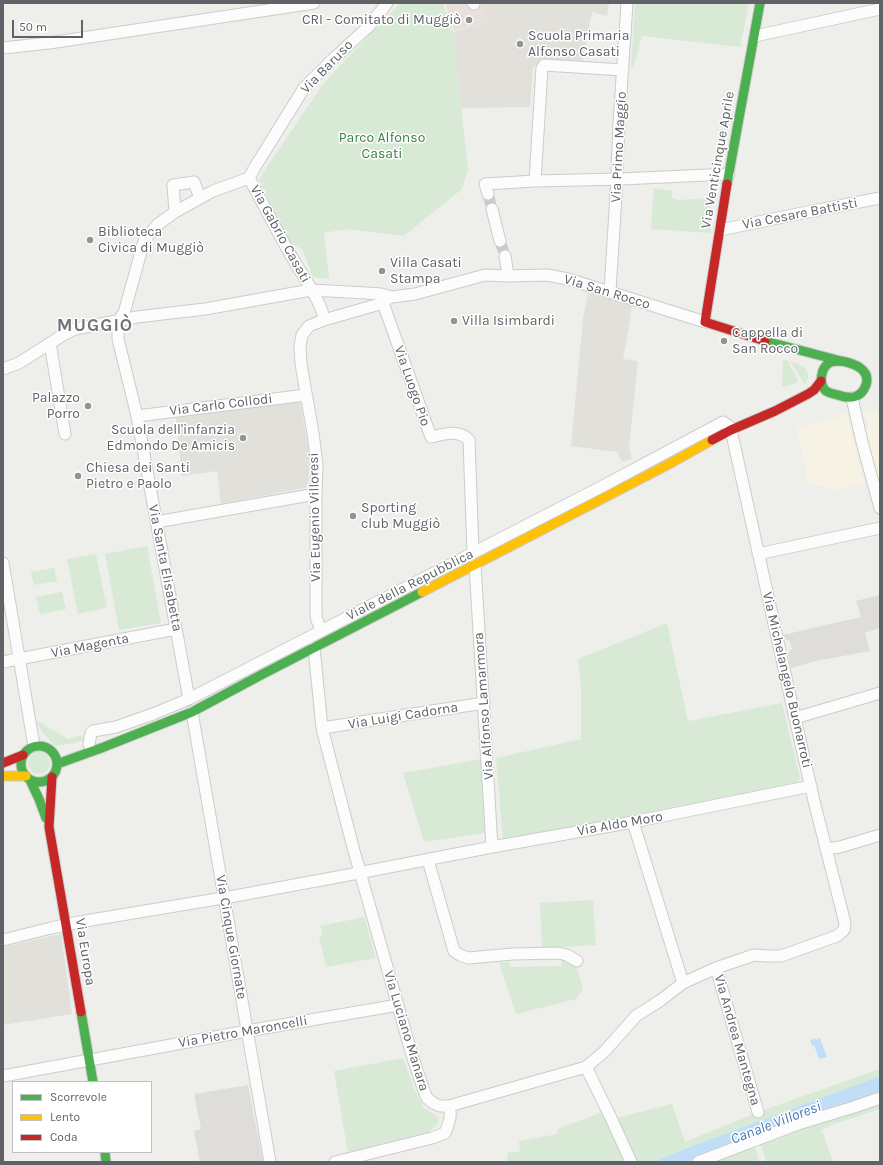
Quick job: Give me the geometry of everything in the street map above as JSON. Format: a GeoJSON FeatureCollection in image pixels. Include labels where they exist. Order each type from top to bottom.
{"type":"FeatureCollection","features":[{"type":"Feature","properties":{"kind":"main road","name":"Via Venticinque Aprile"},"geometry":{"type":"LineString","coordinates":[[704,322],[760,3]]}},
{"type":"Feature","properties":{"kind":"main road"},"geometry":{"type":"LineString","coordinates":[[704,322],[779,346],[856,364],[863,370],[867,378],[868,388],[857,396],[824,400]]}},
{"type":"Feature","properties":{"kind":"main road"},"geometry":{"type":"LineString","coordinates":[[779,346],[811,360],[817,368],[826,390],[847,397]]}},
{"type":"Feature","properties":{"kind":"main road"},"geometry":{"type":"LineString","coordinates":[[821,378],[824,368],[827,365],[833,362],[841,361]]}},
{"type":"Feature","properties":{"kind":"main road"},"geometry":{"type":"LineString","coordinates":[[863,370],[874,372]]}},
{"type":"Feature","properties":{"kind":"main road","name":"Viale della Repubblica"},"geometry":{"type":"LineString","coordinates":[[58,764],[192,712],[260,675],[671,463],[731,430],[775,411],[808,394],[814,390],[821,378]]}},
{"type":"Feature","properties":{"kind":"main road","name":"Viale della Repubblica"},"geometry":{"type":"LineString","coordinates":[[775,411],[813,401]]}},
{"type":"Feature","properties":{"kind":"main road","name":"Viale della Repubblica"},"geometry":{"type":"LineString","coordinates":[[86,745],[152,728]]}},
{"type":"Feature","properties":{"kind":"main road"},"geometry":{"type":"LineString","coordinates":[[3,763],[23,755],[34,746],[41,745],[52,750],[58,764],[52,777],[42,782],[28,778],[3,776]]}},
{"type":"Feature","properties":{"kind":"main road"},"geometry":{"type":"LineString","coordinates":[[52,750],[64,749]]}},
{"type":"Feature","properties":{"kind":"main road"},"geometry":{"type":"LineString","coordinates":[[23,755],[21,766],[28,778]]}},
{"type":"Feature","properties":{"kind":"main road","name":"Via Europa"},"geometry":{"type":"LineString","coordinates":[[52,777],[50,827],[93,1081]]}},
{"type":"Feature","properties":{"kind":"main road","name":"Via Europa"},"geometry":{"type":"LineString","coordinates":[[28,778],[40,800],[50,827]]}},
{"type":"Feature","properties":{"kind":"street"},"geometry":{"type":"LineString","coordinates":[[3,48],[57,42],[265,6],[314,3]]}},
{"type":"Feature","properties":{"kind":"street","name":"Via Baruso"},"geometry":{"type":"LineString","coordinates":[[249,178],[304,88],[369,26],[387,3]]}},
{"type":"Feature","properties":{"kind":"street","name":"Via Primo Maggio"},"geometry":{"type":"LineString","coordinates":[[607,290],[616,195],[627,3]]}},
{"type":"Feature","properties":{"kind":"street"},"geometry":{"type":"LineString","coordinates":[[754,36],[880,9]]}},
{"type":"Feature","properties":{"kind":"street"},"geometry":{"type":"LineString","coordinates":[[535,180],[541,72],[544,65],[623,70]]}},
{"type":"Feature","properties":{"kind":"street"},"geometry":{"type":"LineString","coordinates":[[488,194],[485,184],[535,180],[616,179],[729,174]]}},
{"type":"Feature","properties":{"kind":"street"},"geometry":{"type":"LineString","coordinates":[[118,321],[124,313],[144,240],[158,225],[175,212],[213,191],[249,178]]}},
{"type":"Feature","properties":{"kind":"street","name":"Via Gabrio Casati"},"geometry":{"type":"LineString","coordinates":[[249,178],[324,313],[324,320]]}},
{"type":"Feature","properties":{"kind":"street"},"geometry":{"type":"LineString","coordinates":[[175,212],[173,185],[194,182],[200,198]]}},
{"type":"Feature","properties":{"kind":"street","name":"Via Cesare Battisti"},"geometry":{"type":"LineString","coordinates":[[720,230],[880,198]]}},
{"type":"Feature","properties":{"kind":"street"},"geometry":{"type":"LineString","coordinates":[[492,209],[500,241]]}},
{"type":"Feature","properties":{"kind":"street"},"geometry":{"type":"LineString","coordinates":[[505,256],[508,276]]}},
{"type":"Feature","properties":{"kind":"street","name":"Via San Rocco"},"geometry":{"type":"LineString","coordinates":[[387,300],[415,294],[485,274],[508,276],[547,275],[568,279],[607,290],[704,322]]}},
{"type":"Feature","properties":{"kind":"street"},"geometry":{"type":"LineString","coordinates":[[3,369],[19,363],[75,329],[137,317],[205,309],[311,290],[381,294],[387,300]]}},
{"type":"Feature","properties":{"kind":"street","name":"Via Eugenio Villoresi"},"geometry":{"type":"LineString","coordinates":[[321,630],[316,620],[317,465],[301,364],[300,342],[308,326],[387,300]]}},
{"type":"Feature","properties":{"kind":"street","name":"Via Luogo Pio"},"geometry":{"type":"LineString","coordinates":[[387,300],[431,437],[450,433],[466,436],[469,440],[473,552]]}},
{"type":"Feature","properties":{"kind":"street","name":"Via Santa Elisabetta"},"geometry":{"type":"LineString","coordinates":[[118,321],[118,339],[137,416],[189,699]]}},
{"type":"Feature","properties":{"kind":"street"},"geometry":{"type":"LineString","coordinates":[[50,343],[65,434]]}},
{"type":"Feature","properties":{"kind":"street","name":"Via Carlo Collodi"},"geometry":{"type":"LineString","coordinates":[[137,416],[306,395]]}},
{"type":"Feature","properties":{"kind":"street"},"geometry":{"type":"LineString","coordinates":[[847,397],[862,442],[880,508]]}},
{"type":"Feature","properties":{"kind":"street","name":"Viale della Repubblica"},"geometry":{"type":"LineString","coordinates":[[86,745],[91,733],[94,731],[116,727],[154,714],[189,699],[603,486],[723,422],[729,426],[731,430]]}},
{"type":"Feature","properties":{"kind":"street","name":"Via Michelangelo Buonarroti"},"geometry":{"type":"LineString","coordinates":[[716,968],[754,955],[781,956],[837,936],[844,930],[845,923],[795,718],[731,430]]}},
{"type":"Feature","properties":{"kind":"street"},"geometry":{"type":"LineString","coordinates":[[156,522],[316,494]]}},
{"type":"Feature","properties":{"kind":"street"},"geometry":{"type":"LineString","coordinates":[[758,554],[880,528]]}},
{"type":"Feature","properties":{"kind":"street"},"geometry":{"type":"LineString","coordinates":[[3,563],[34,746]]}},
{"type":"Feature","properties":{"kind":"street","name":"Via Alfonso Lamarmora"},"geometry":{"type":"LineString","coordinates":[[475,565],[492,847]]}},
{"type":"Feature","properties":{"kind":"street","name":"Via Magenta"},"geometry":{"type":"LineString","coordinates":[[3,662],[176,629]]}},
{"type":"Feature","properties":{"kind":"street","name":"Via Luciano Manara"},"geometry":{"type":"LineString","coordinates":[[314,648],[322,728],[360,873],[412,1055],[427,1098],[440,1106],[449,1106]]}},
{"type":"Feature","properties":{"kind":"street"},"geometry":{"type":"LineString","coordinates":[[795,718],[880,693]]}},
{"type":"Feature","properties":{"kind":"street","name":"Via Luigi Cadorna"},"geometry":{"type":"LineString","coordinates":[[322,728],[484,703]]}},
{"type":"Feature","properties":{"kind":"street","name":"Via Cinque Giornate"},"geometry":{"type":"LineString","coordinates":[[192,712],[270,1162]]}},
{"type":"Feature","properties":{"kind":"street","name":"Via Aldo Moro"},"geometry":{"type":"LineString","coordinates":[[3,940],[66,925],[360,873],[492,847],[633,822],[811,786]]}},
{"type":"Feature","properties":{"kind":"street"},"geometry":{"type":"LineString","coordinates":[[633,822],[683,983]]}},
{"type":"Feature","properties":{"kind":"street"},"geometry":{"type":"LineString","coordinates":[[826,849],[840,847],[880,835]]}},
{"type":"Feature","properties":{"kind":"street"},"geometry":{"type":"LineString","coordinates":[[428,860],[454,951],[468,958],[513,954],[558,953],[567,955],[577,961]]}},
{"type":"Feature","properties":{"kind":"street"},"geometry":{"type":"LineString","coordinates":[[335,1162],[432,1138],[445,1133],[450,1121],[451,1112],[449,1106],[586,1068],[605,1051],[636,1016],[661,1000],[683,983],[716,968]]}},
{"type":"Feature","properties":{"kind":"street","name":"Via Andrea Mantegna"},"geometry":{"type":"LineString","coordinates":[[716,968],[758,1112]]}},
{"type":"Feature","properties":{"kind":"street","name":"Via Pietro Maroncelli"},"geometry":{"type":"LineString","coordinates":[[3,1076],[398,1005]]}},
{"type":"Feature","properties":{"kind":"street"},"geometry":{"type":"LineString","coordinates":[[586,1068],[631,1162]]}},
{"type":"Feature","properties":{"kind":"street"},"geometry":{"type":"LineString","coordinates":[[698,1162],[798,1124],[880,1098]]}},
{"type":"Feature","properties":{"kind":"shaded area"},"geometry":{"type":"Polygon","coordinates":[[[445,3],[482,3],[488,21],[454,31],[445,3]]]}},
{"type":"Feature","properties":{"kind":"shaded area","name":"Scuola Primaria Alfonso Casati"},"geometry":{"type":"Polygon","coordinates":[[[482,3],[609,3],[607,16],[592,12],[582,66],[540,63],[533,67],[530,107],[461,108],[453,32],[488,21],[482,3]]]}},
{"type":"Feature","properties":{"kind":"shaded area"},"geometry":{"type":"Polygon","coordinates":[[[588,293],[632,303],[623,359],[638,361],[629,447],[632,459],[622,462],[617,452],[571,446],[583,319],[588,293]]]}},
{"type":"Feature","properties":{"kind":"shaded area","name":"Scuola dell'infanzia Edmondo De Amicis"},"geometry":{"type":"Polygon","coordinates":[[[300,400],[310,458],[308,487],[221,504],[217,471],[182,476],[176,418],[300,400]]]}},
{"type":"Feature","properties":{"kind":"shaded area"},"geometry":{"type":"Polygon","coordinates":[[[880,411],[880,489],[864,429],[868,427],[864,412],[880,411]]]}},
{"type":"Feature","properties":{"kind":"shaded area"},"geometry":{"type":"Polygon","coordinates":[[[847,414],[864,483],[839,490],[808,484],[797,428],[847,414]]]}},
{"type":"Feature","properties":{"kind":"shaded area"},"geometry":{"type":"Polygon","coordinates":[[[880,595],[880,628],[865,633],[870,651],[816,661],[791,668],[788,653],[792,649],[790,641],[785,639],[783,635],[861,617],[856,601],[880,595]]]}},
{"type":"Feature","properties":{"kind":"shaded area"},"geometry":{"type":"Polygon","coordinates":[[[61,934],[72,1014],[3,1025],[3,947],[61,934]]]}},
{"type":"Feature","properties":{"kind":"shaded area"},"geometry":{"type":"Polygon","coordinates":[[[248,1085],[263,1162],[200,1162],[194,1131],[201,1129],[194,1094],[248,1085]]]}},
{"type":"Feature","properties":{"kind":"green space","name":"Parco Alfonso Casati"},"geometry":{"type":"Polygon","coordinates":[[[400,3],[443,3],[453,32],[468,170],[462,189],[404,236],[347,229],[324,233],[329,279],[313,277],[303,250],[289,242],[259,179],[323,84],[400,3]]]}},
{"type":"Feature","properties":{"kind":"green space"},"geometry":{"type":"Polygon","coordinates":[[[635,3],[749,3],[740,47],[642,36],[633,67],[631,68],[635,3]]]}},
{"type":"Feature","properties":{"kind":"green space"},"geometry":{"type":"Polygon","coordinates":[[[654,188],[672,191],[672,198],[678,200],[710,198],[711,233],[651,229],[654,188]]]}},
{"type":"Feature","properties":{"kind":"green space"},"geometry":{"type":"Polygon","coordinates":[[[787,360],[798,381],[784,387],[782,385],[783,361],[787,360]]]}},
{"type":"Feature","properties":{"kind":"green space"},"geometry":{"type":"Polygon","coordinates":[[[790,361],[799,364],[807,372],[808,375],[805,385],[790,361]]]}},
{"type":"Feature","properties":{"kind":"green space"},"geometry":{"type":"Polygon","coordinates":[[[147,546],[161,623],[119,630],[105,554],[147,546]]]}},
{"type":"Feature","properties":{"kind":"green space"},"geometry":{"type":"Polygon","coordinates":[[[96,554],[107,608],[78,614],[67,559],[96,554]]]}},
{"type":"Feature","properties":{"kind":"green space"},"geometry":{"type":"Polygon","coordinates":[[[54,568],[57,581],[34,585],[31,572],[54,568]]]}},
{"type":"Feature","properties":{"kind":"green space"},"geometry":{"type":"Polygon","coordinates":[[[62,592],[66,609],[40,614],[36,597],[62,592]]]}},
{"type":"Feature","properties":{"kind":"green space"},"geometry":{"type":"Polygon","coordinates":[[[667,623],[688,721],[782,703],[800,778],[797,783],[503,841],[496,758],[581,739],[581,687],[578,659],[667,623]]]}},
{"type":"Feature","properties":{"kind":"green space"},"geometry":{"type":"Polygon","coordinates":[[[36,720],[68,739],[81,735],[84,740],[55,746],[42,732],[36,720]]]}},
{"type":"Feature","properties":{"kind":"green space"},"geometry":{"type":"Polygon","coordinates":[[[39,752],[47,755],[50,763],[47,771],[39,774],[31,771],[28,763],[31,755],[39,752]]]}},
{"type":"Feature","properties":{"kind":"green space"},"geometry":{"type":"Polygon","coordinates":[[[482,759],[485,833],[424,842],[403,773],[482,759]]]}},
{"type":"Feature","properties":{"kind":"green space"},"geometry":{"type":"Polygon","coordinates":[[[593,900],[596,945],[542,948],[540,903],[593,900]]]}},
{"type":"Feature","properties":{"kind":"green space"},"geometry":{"type":"Polygon","coordinates":[[[364,917],[376,958],[326,967],[319,936],[323,935],[320,926],[364,917]]]}},
{"type":"Feature","properties":{"kind":"green space"},"geometry":{"type":"Polygon","coordinates":[[[561,959],[567,960],[575,965],[579,973],[583,988],[576,999],[516,1014],[501,970],[500,962],[509,962],[510,967],[561,966],[561,959]]]}},
{"type":"Feature","properties":{"kind":"green space"},"geometry":{"type":"Polygon","coordinates":[[[403,1058],[416,1093],[424,1108],[438,1117],[439,1122],[429,1132],[348,1153],[334,1071],[403,1058]]]}},
{"type":"Feature","properties":{"kind":"green space"},"geometry":{"type":"Polygon","coordinates":[[[880,1069],[880,1076],[687,1148],[654,1162],[636,1162],[616,1118],[672,1104],[685,1142],[761,1111],[880,1069]]]}},
{"type":"Feature","properties":{"kind":"green space"},"geometry":{"type":"Polygon","coordinates":[[[880,1091],[880,1109],[834,1124],[821,1130],[833,1162],[766,1162],[761,1144],[755,1146],[759,1162],[686,1162],[693,1159],[880,1091]]]}},
{"type":"Feature","properties":{"kind":"green space"},"geometry":{"type":"Polygon","coordinates":[[[603,1112],[625,1162],[507,1162],[508,1153],[520,1151],[519,1141],[557,1134],[559,1128],[603,1112]]]}},
{"type":"Feature","properties":{"kind":"water"},"geometry":{"type":"Polygon","coordinates":[[[815,1038],[816,1040],[820,1038],[827,1057],[819,1059],[814,1045],[812,1046],[810,1040],[815,1038]]]}},
{"type":"Feature","properties":{"kind":"water","name":"Canale Villoresi"},"geometry":{"type":"Polygon","coordinates":[[[880,1076],[880,1091],[686,1162],[654,1162],[687,1148],[880,1076]]]}},
{"type":"Feature","properties":{"kind":"tunnel"},"geometry":{"type":"LineString","coordinates":[[488,194],[492,209]]}},
{"type":"Feature","properties":{"kind":"tunnel"},"geometry":{"type":"LineString","coordinates":[[500,241],[505,256]]}},
{"type":"Feature","properties":{"kind":"traffic: fast"},"geometry":{"type":"LineString","coordinates":[[727,184],[760,3]]}},
{"type":"Feature","properties":{"kind":"traffic: fast"},"geometry":{"type":"LineString","coordinates":[[765,341],[841,361]]}},
{"type":"Feature","properties":{"kind":"traffic: fast"},"geometry":{"type":"LineString","coordinates":[[841,361],[856,365],[866,375],[867,379],[864,390],[854,397],[842,396],[826,391],[822,384],[822,372],[826,365],[830,362],[841,361]]}},
{"type":"Feature","properties":{"kind":"traffic: fast"},"geometry":{"type":"LineString","coordinates":[[57,764],[192,712],[422,592]]}},
{"type":"Feature","properties":{"kind":"traffic: fast"},"geometry":{"type":"LineString","coordinates":[[43,746],[52,751],[56,757],[57,764],[56,771],[52,777],[43,782],[35,782],[26,777],[22,771],[21,760],[26,751],[32,747],[43,746]]}},
{"type":"Feature","properties":{"kind":"traffic: fast"},"geometry":{"type":"LineString","coordinates":[[30,780],[46,818]]}},
{"type":"Feature","properties":{"kind":"traffic: fast"},"geometry":{"type":"LineString","coordinates":[[81,1012],[93,1081]]}},
{"type":"Feature","properties":{"kind":"traffic: fast"},"geometry":{"type":"LineString","coordinates":[[105,1153],[106,1162]]}},
{"type":"Feature","properties":{"kind":"traffic: slow"},"geometry":{"type":"LineString","coordinates":[[422,592],[671,463],[712,440]]}},
{"type":"Feature","properties":{"kind":"traffic: slow"},"geometry":{"type":"LineString","coordinates":[[3,776],[26,776]]}},
{"type":"Feature","properties":{"kind":"traffic: jam"},"geometry":{"type":"LineString","coordinates":[[727,184],[705,322],[765,341]]}},
{"type":"Feature","properties":{"kind":"traffic: jam"},"geometry":{"type":"LineString","coordinates":[[712,440],[808,394],[814,390],[821,381]]}},
{"type":"Feature","properties":{"kind":"traffic: jam"},"geometry":{"type":"LineString","coordinates":[[3,763],[23,755]]}},
{"type":"Feature","properties":{"kind":"traffic: jam"},"geometry":{"type":"LineString","coordinates":[[52,777],[49,827],[81,1012]]}},
{"type":"Feature","properties":{"kind":"place","name":"CRI - Comitato di Muggiò"},"geometry":{"type":"Point","coordinates":[469,20]}},
{"type":"Feature","properties":{"kind":"place","name":"Scuola Primaria Alfonso Casati"},"geometry":{"type":"Point","coordinates":[520,44]}},
{"type":"Feature","properties":{"kind":"place","name":"Biblioteca Civica di Muggiò"},"geometry":{"type":"Point","coordinates":[90,240]}},
{"type":"Feature","properties":{"kind":"place","name":"Villa Casati Stampa"},"geometry":{"type":"Point","coordinates":[382,271]}},
{"type":"Feature","properties":{"kind":"place","name":"Villa Isimbardi"},"geometry":{"type":"Point","coordinates":[454,321]}},
{"type":"Feature","properties":{"kind":"place","name":"Cappella di San Rocco"},"geometry":{"type":"Point","coordinates":[724,341]}},
{"type":"Feature","properties":{"kind":"place","name":"Palazzo Porro"},"geometry":{"type":"Point","coordinates":[88,406]}},
{"type":"Feature","properties":{"kind":"place","name":"Scuola dell'infanzia Edmondo De Amicis"},"geometry":{"type":"Point","coordinates":[243,438]}},
{"type":"Feature","properties":{"kind":"place","name":"Chiesa dei Santi Pietro e Paolo"},"geometry":{"type":"Point","coordinates":[78,476]}},
{"type":"Feature","properties":{"kind":"place","name":"Sporting club Muggiò"},"geometry":{"type":"Point","coordinates":[353,516]}},
{"type":"Feature","properties":{"kind":"district","name":"MUGGIÒ"},"geometry":{"type":"Point","coordinates":[95,326]}}]}
